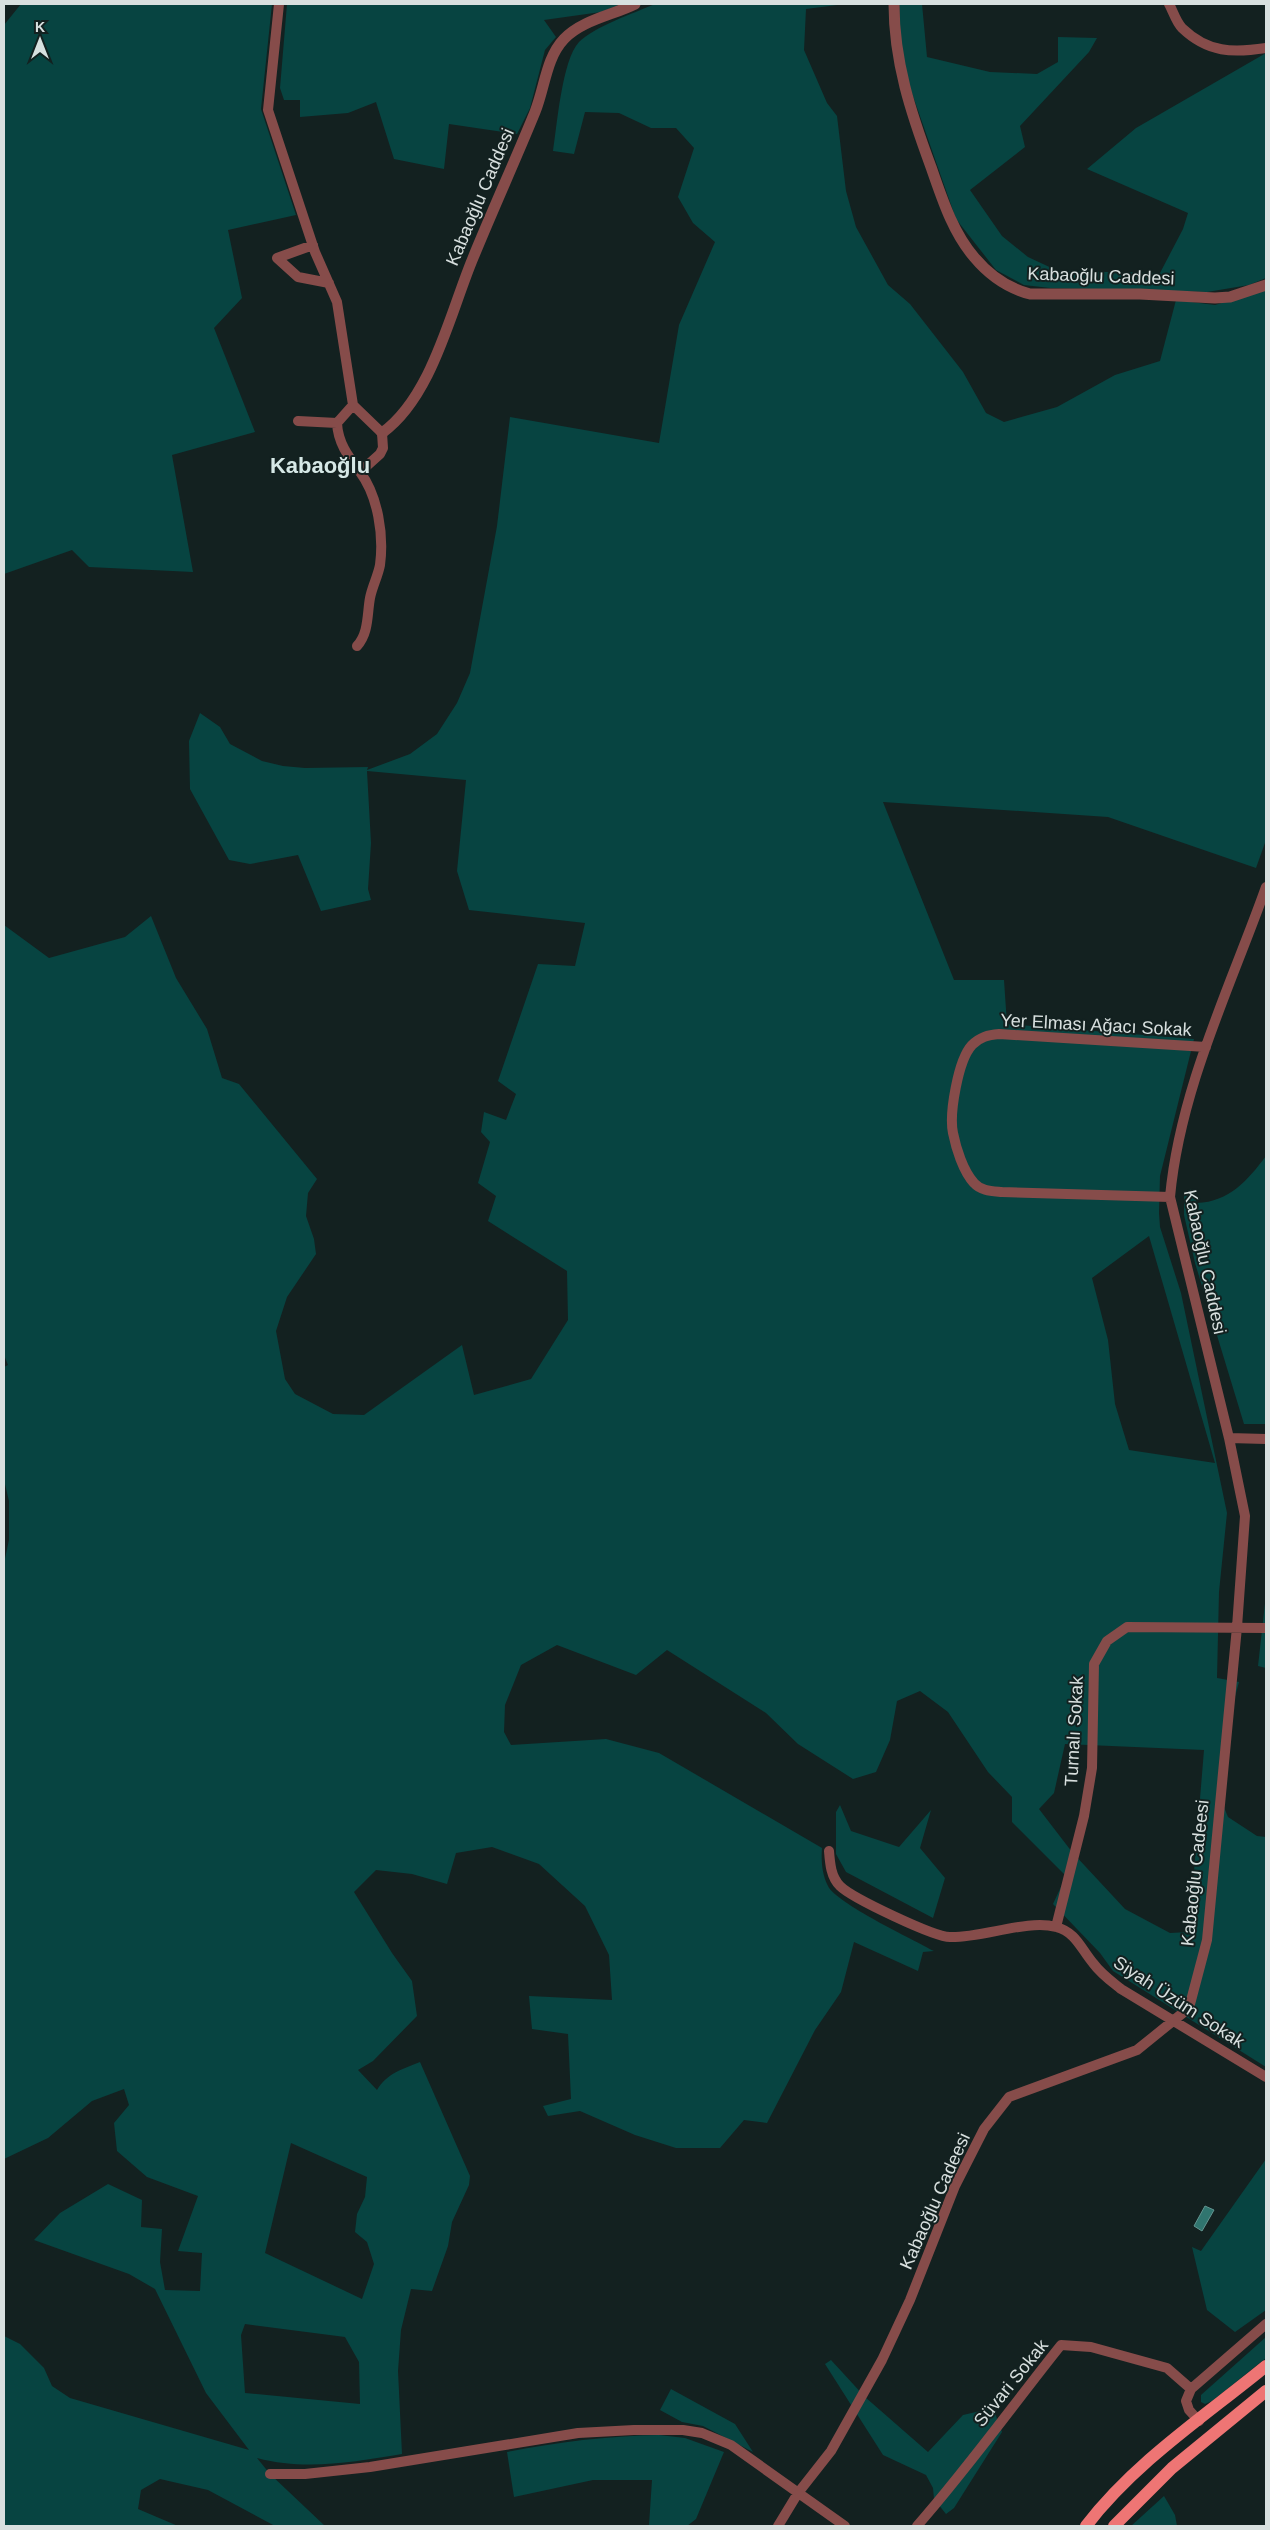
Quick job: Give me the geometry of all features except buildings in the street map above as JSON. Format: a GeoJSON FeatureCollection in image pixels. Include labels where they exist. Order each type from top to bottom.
{"type":"FeatureCollection","features":[{"type":"Feature","properties":{"kind":"main road"},"geometry":{"type":"LineString","coordinates":[[1086,2526],[1130,2478],[1266,2366]]}},
{"type":"Feature","properties":{"kind":"main road"},"geometry":{"type":"LineString","coordinates":[[1114,2526],[1172,2468],[1266,2391]]}},
{"type":"Feature","properties":{"kind":"street"},"geometry":{"type":"LineString","coordinates":[[279,4],[268,110],[312,245],[337,302],[354,405],[382,433],[384,448],[360,472]]}},
{"type":"Feature","properties":{"kind":"street","name":"Kabaoğlu Caddesi"},"geometry":{"type":"LineString","coordinates":[[382,433],[396,423],[407,409],[435,357],[466,276],[537,107],[552,58],[558,46],[573,31],[635,4]]}},
{"type":"Feature","properties":{"kind":"street","name":"Kabaoğlu Caddesi"},"geometry":{"type":"LineString","coordinates":[[894,4],[894,31],[901,77],[943,202],[954,225],[973,256],[1002,282],[1016,290],[1030,294],[1140,294],[1215,298],[1230,297],[1266,285]]}},
{"type":"Feature","properties":{"kind":"street"},"geometry":{"type":"LineString","coordinates":[[1169,4],[1181,27],[1212,48],[1242,52],[1266,48]]}},
{"type":"Feature","properties":{"kind":"street"},"geometry":{"type":"LineString","coordinates":[[312,245],[277,258],[298,277],[329,282]]}},
{"type":"Feature","properties":{"kind":"street"},"geometry":{"type":"LineString","coordinates":[[298,421],[337,423],[354,405]]}},
{"type":"Feature","properties":{"kind":"street"},"geometry":{"type":"LineString","coordinates":[[337,423],[341,445],[369,484],[377,515],[380,566],[370,596],[367,625],[361,642],[357,646]]}},
{"type":"Feature","properties":{"kind":"street","name":"Kabaoğlu Caddesi"},"geometry":{"type":"LineString","coordinates":[[1237,1627],[1245,1516],[1229,1438],[1170,1197],[1173,1161],[1181,1127],[1206,1047],[1266,887]]}},
{"type":"Feature","properties":{"kind":"street","name":"Yer Elması Ağacı Sokak"},"geometry":{"type":"LineString","coordinates":[[1170,1197],[984,1190],[973,1182],[963,1165],[953,1133],[953,1113],[962,1059],[972,1045],[984,1036],[999,1034],[1206,1047]]}},
{"type":"Feature","properties":{"kind":"street"},"geometry":{"type":"LineString","coordinates":[[1229,1438],[1266,1439]]}},
{"type":"Feature","properties":{"kind":"street","name":"Turnalı Sokak"},"geometry":{"type":"LineString","coordinates":[[1056,1927],[1084,1816],[1092,1768],[1094,1664],[1107,1641],[1127,1626],[1266,1628]]}},
{"type":"Feature","properties":{"kind":"street","name":"Kabaoğlu Cadeesi"},"geometry":{"type":"LineString","coordinates":[[798,2493],[831,2451],[882,2360],[910,2300],[955,2186],[984,2129],[1008,2097],[1137,2050],[1189,2008],[1207,1940],[1237,1627]]}},
{"type":"Feature","properties":{"kind":"street"},"geometry":{"type":"LineString","coordinates":[[829,1851],[832,1872],[841,1887],[927,1932],[948,1937],[974,1936],[1037,1925],[1056,1927]]}},
{"type":"Feature","properties":{"kind":"street","name":"Siyah Üzüm Sokak"},"geometry":{"type":"LineString","coordinates":[[1056,1927],[1071,1934],[1102,1974],[1121,1989],[1266,2077]]}},
{"type":"Feature","properties":{"kind":"street"},"geometry":{"type":"LineString","coordinates":[[1199,2421],[1189,2410],[1186,2401],[1191,2389],[1266,2324]]}},
{"type":"Feature","properties":{"kind":"street","name":"Süvari Sokak"},"geometry":{"type":"LineString","coordinates":[[918,2526],[1061,2345],[1091,2347],[1167,2368],[1191,2389]]}},
{"type":"Feature","properties":{"kind":"street"},"geometry":{"type":"LineString","coordinates":[[270,2474],[305,2474],[370,2467],[569,2434],[662,2429],[692,2432],[717,2438],[732,2445],[845,2526]]}},
{"type":"Feature","properties":{"kind":"street"},"geometry":{"type":"LineString","coordinates":[[778,2526],[798,2493]]}},
{"type":"Feature","properties":{"kind":"shaded area"},"geometry":{"type":"Polygon","coordinates":[[[21,4],[272,4],[261,109],[296,215],[228,230],[242,298],[214,328],[255,432],[172,455],[193,572],[89,567],[72,550],[4,574],[4,25],[21,4]]]}},
{"type":"Feature","properties":{"kind":"shaded area"},"geometry":{"type":"Polygon","coordinates":[[[287,4],[621,4],[601,12],[544,20],[556,37],[545,50],[530,108],[517,134],[449,124],[444,169],[394,159],[376,102],[348,113],[300,117],[300,100],[284,100],[280,88],[287,4]]]}},
{"type":"Feature","properties":{"kind":"shaded area"},"geometry":{"type":"Polygon","coordinates":[[[655,4],[845,4],[806,9],[804,50],[827,103],[837,116],[846,191],[856,227],[888,285],[910,304],[963,372],[986,413],[1004,422],[1057,407],[1115,375],[1160,361],[1176,300],[1215,305],[1266,290],[1266,840],[1256,868],[1108,817],[883,802],[954,980],[1004,980],[1007,1024],[1194,1039],[1160,1176],[1159,1213],[1160,1227],[1181,1293],[1227,1513],[1219,1592],[1217,1678],[1239,1682],[1220,1752],[1219,1795],[1228,1817],[1257,1836],[1266,1837],[1266,2067],[1113,1971],[1100,1953],[1053,1904],[1066,1876],[1012,1822],[1012,1797],[988,1772],[948,1712],[920,1691],[897,1701],[890,1740],[876,1772],[853,1779],[798,1744],[766,1713],[667,1650],[636,1675],[557,1645],[521,1665],[505,1705],[504,1732],[511,1745],[606,1739],[659,1753],[822,1848],[824,1877],[834,1893],[860,1911],[934,1951],[923,1952],[918,1971],[854,1942],[841,1992],[815,2030],[767,2123],[744,2120],[720,2148],[676,2148],[635,2135],[580,2111],[548,2116],[543,2106],[571,2099],[568,2034],[532,2029],[529,1996],[612,2000],[609,1955],[585,1906],[539,1864],[492,1847],[456,1853],[447,1884],[412,1874],[376,1870],[354,1892],[412,1981],[417,2016],[373,2061],[358,2070],[377,2090],[386,2079],[402,2069],[420,2062],[470,2176],[469,2185],[452,2222],[448,2246],[432,2291],[411,2289],[401,2330],[398,2371],[402,2454],[311,2465],[275,2462],[257,2458],[270,2474],[325,2526],[275,2526],[208,2490],[160,2479],[141,2490],[138,2509],[178,2526],[4,2526],[4,2336],[20,2344],[44,2368],[52,2386],[70,2398],[249,2450],[206,2393],[155,2289],[129,2274],[34,2240],[60,2213],[108,2184],[142,2200],[141,2227],[162,2229],[160,2262],[165,2290],[200,2291],[202,2253],[178,2251],[198,2196],[147,2177],[117,2151],[114,2123],[129,2105],[124,2089],[92,2101],[48,2138],[4,2159],[4,1563],[9,1540],[9,1501],[4,1480],[4,1367],[8,1365],[4,1355],[4,925],[49,958],[125,937],[151,916],[176,978],[207,1029],[222,1078],[239,1084],[317,1179],[308,1193],[306,1216],[314,1239],[316,1254],[287,1297],[276,1331],[285,1379],[295,1394],[333,1414],[364,1415],[462,1345],[474,1395],[531,1379],[568,1320],[567,1271],[488,1221],[496,1196],[478,1183],[490,1142],[481,1132],[484,1112],[506,1120],[516,1094],[498,1081],[538,964],[575,966],[585,923],[469,910],[457,871],[466,780],[367,771],[371,843],[368,889],[371,900],[321,911],[298,855],[250,864],[229,860],[190,789],[189,741],[200,713],[220,727],[230,744],[262,761],[283,766],[305,768],[368,767],[367,770],[410,754],[437,734],[457,703],[470,673],[497,526],[510,417],[659,443],[679,325],[715,242],[693,223],[678,197],[694,148],[676,128],[651,128],[619,113],[585,112],[574,154],[553,151],[564,78],[573,51],[579,42],[594,31],[655,4]],[[1149,1236],[1092,1278],[1108,1340],[1115,1404],[1129,1450],[1215,1463],[1149,1236]],[[1065,1744],[1054,1793],[1039,1809],[1072,1852],[1125,1909],[1170,1933],[1189,1932],[1204,1750],[1065,1744]],[[291,2143],[265,2253],[362,2299],[374,2264],[367,2242],[355,2232],[357,2214],[365,2197],[367,2177],[291,2143]],[[245,2324],[241,2335],[245,2393],[360,2404],[359,2362],[345,2337],[245,2324]]]}},
{"type":"Feature","properties":{"kind":"shaded area"},"geometry":{"type":"Polygon","coordinates":[[[899,4],[922,4],[927,57],[990,72],[1037,74],[1058,62],[1058,37],[1097,38],[1089,52],[1020,126],[1025,147],[970,190],[1002,236],[1028,257],[1058,271],[1160,273],[1183,229],[1188,213],[1087,169],[1136,128],[1266,53],[1266,278],[1249,285],[1207,292],[1050,288],[1024,285],[996,270],[956,219],[907,79],[901,50],[899,4]]]}},
{"type":"Feature","properties":{"kind":"shaded area"},"geometry":{"type":"Polygon","coordinates":[[[1266,1156],[1266,1424],[1244,1424],[1195,1263],[1184,1215],[1184,1194],[1191,1189],[1197,1203],[1219,1199],[1245,1181],[1266,1156]]]}},
{"type":"Feature","properties":{"kind":"shaded area"},"geometry":{"type":"Polygon","coordinates":[[[1266,1594],[1266,1668],[1258,1666],[1266,1594]]]}},
{"type":"Feature","properties":{"kind":"shaded area"},"geometry":{"type":"Polygon","coordinates":[[[840,1805],[851,1831],[899,1847],[931,1810],[920,1848],[945,1878],[933,1918],[846,1872],[836,1854],[836,1812],[840,1805]]]}},
{"type":"Feature","properties":{"kind":"shaded area"},"geometry":{"type":"Polygon","coordinates":[[[1266,2159],[1266,2310],[1235,2332],[1207,2310],[1192,2247],[1201,2251],[1266,2159]]]}},
{"type":"Feature","properties":{"kind":"shaded area"},"geometry":{"type":"Polygon","coordinates":[[[1205,2206],[1214,2210],[1202,2231],[1194,2226],[1205,2206]]]}},
{"type":"Feature","properties":{"kind":"shaded area"},"geometry":{"type":"Polygon","coordinates":[[[1266,2337],[1266,2358],[1212,2401],[1205,2404],[1201,2402],[1201,2395],[1266,2337]]]}},
{"type":"Feature","properties":{"kind":"shaded area"},"geometry":{"type":"Polygon","coordinates":[[[831,2360],[865,2397],[928,2452],[963,2415],[993,2408],[1002,2432],[954,2508],[946,2514],[934,2499],[933,2488],[926,2475],[883,2455],[825,2364],[831,2360]]]}},
{"type":"Feature","properties":{"kind":"shaded area"},"geometry":{"type":"Polygon","coordinates":[[[671,2389],[735,2424],[753,2452],[703,2426],[682,2422],[660,2410],[671,2389]]]}},
{"type":"Feature","properties":{"kind":"shaded area"},"geometry":{"type":"Polygon","coordinates":[[[659,2435],[685,2438],[724,2452],[696,2519],[687,2526],[649,2525],[652,2480],[593,2480],[514,2497],[507,2452],[582,2440],[659,2435]]]}},
{"type":"Feature","properties":{"kind":"shaded area"},"geometry":{"type":"Polygon","coordinates":[[[1164,2496],[1175,2515],[1177,2526],[1131,2526],[1164,2496]]]}},
{"type":"Feature","properties":{"kind":"district","name":"Kabaoğlu"},"geometry":{"type":"Point","coordinates":[320,465]}}]}
